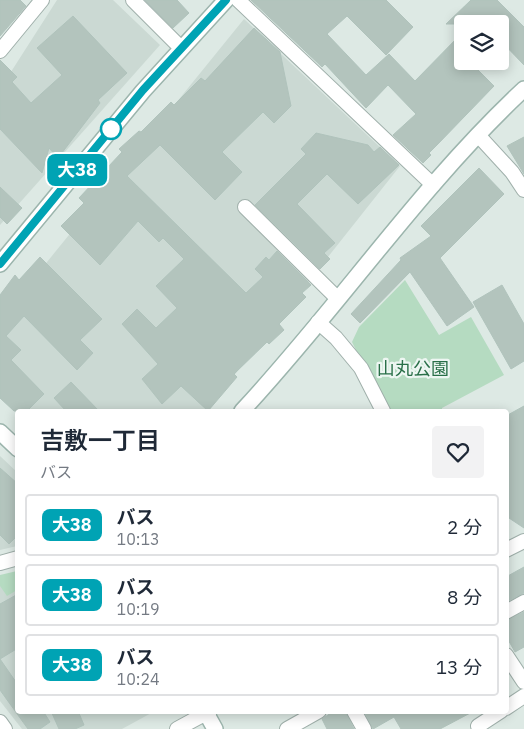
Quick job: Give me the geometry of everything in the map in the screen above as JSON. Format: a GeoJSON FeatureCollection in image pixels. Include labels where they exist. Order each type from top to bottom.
{"type":"FeatureCollection","features":[{"type":"Feature","properties":{"kind":"street"},"geometry":{"type":"LineString","coordinates":[[133,0],[181,48]]}},
{"type":"Feature","properties":{"kind":"street"},"geometry":{"type":"LineString","coordinates":[[0,264],[110,130],[181,48],[226,0]]}},
{"type":"Feature","properties":{"kind":"street"},"geometry":{"type":"LineString","coordinates":[[238,0],[433,185]]}},
{"type":"Feature","properties":{"kind":"street"},"geometry":{"type":"LineString","coordinates":[[0,51],[33,3]]}},
{"type":"Feature","properties":{"kind":"street"},"geometry":{"type":"LineString","coordinates":[[244,409],[433,185],[478,135],[524,89]]}},
{"type":"Feature","properties":{"kind":"street"},"geometry":{"type":"LineString","coordinates":[[478,135],[512,172],[524,190]]}},
{"type":"Feature","properties":{"kind":"street"},"geometry":{"type":"LineString","coordinates":[[245,207],[337,298]]}},
{"type":"Feature","properties":{"kind":"street"},"geometry":{"type":"LineString","coordinates":[[318,322],[336,338],[361,368],[382,409]]}},
{"type":"Feature","properties":{"kind":"street"},"geometry":{"type":"LineString","coordinates":[[0,432],[15,446]]}},
{"type":"Feature","properties":{"kind":"street"},"geometry":{"type":"LineString","coordinates":[[509,548],[524,541]]}},
{"type":"Feature","properties":{"kind":"street"},"geometry":{"type":"LineString","coordinates":[[0,563],[15,559]]}},
{"type":"Feature","properties":{"kind":"street"},"geometry":{"type":"LineString","coordinates":[[509,610],[524,602]]}},
{"type":"Feature","properties":{"kind":"street"},"geometry":{"type":"LineString","coordinates":[[509,660],[524,682]]}},
{"type":"Feature","properties":{"kind":"street"},"geometry":{"type":"LineString","coordinates":[[509,706],[524,696]]}},
{"type":"Feature","properties":{"kind":"street"},"geometry":{"type":"LineString","coordinates":[[177,729],[203,714]]}},
{"type":"Feature","properties":{"kind":"street"},"geometry":{"type":"LineString","coordinates":[[208,714],[215,729]]}},
{"type":"Feature","properties":{"kind":"street"},"geometry":{"type":"LineString","coordinates":[[287,729],[314,714]]}},
{"type":"Feature","properties":{"kind":"street"},"geometry":{"type":"LineString","coordinates":[[356,714],[364,729]]}},
{"type":"Feature","properties":{"kind":"street"},"geometry":{"type":"LineString","coordinates":[[478,726],[496,714]]}},
{"type":"Feature","properties":{"kind":"street"},"geometry":{"type":"LineString","coordinates":[[0,722],[5,729]]}},
{"type":"Feature","properties":{"kind":"shaded area"},"geometry":{"type":"Polygon","coordinates":[[[57,0],[113,0],[160,45],[0,225],[0,89],[57,0]]]}},
{"type":"Feature","properties":{"kind":"shaded area"},"geometry":{"type":"Polygon","coordinates":[[[244,19],[400,166],[208,409],[15,409],[15,411],[0,392],[0,320],[244,19]]]}},
{"type":"Feature","properties":{"kind":"shaded area"},"geometry":{"type":"Polygon","coordinates":[[[0,456],[15,470],[15,546],[0,550],[0,456]]]}},
{"type":"Feature","properties":{"kind":"shaded area"},"geometry":{"type":"Polygon","coordinates":[[[15,572],[15,714],[150,714],[122,729],[22,729],[0,701],[0,581],[15,572]]]}},
{"type":"Feature","properties":{"kind":"green space","name":"山丸公園"},"geometry":{"type":"Polygon","coordinates":[[[405,280],[439,335],[471,317],[504,375],[442,409],[385,409],[352,342],[359,327],[405,280]]]}},
{"type":"Feature","properties":{"kind":"green space"},"geometry":{"type":"Polygon","coordinates":[[[15,571],[15,591],[7,596],[0,586],[0,575],[15,571]]]}},
{"type":"Feature","properties":{"kind":"building"},"geometry":{"type":"Polygon","coordinates":[[[0,0],[20,0],[26,6],[0,36],[0,0]]]}},
{"type":"Feature","properties":{"kind":"building"},"geometry":{"type":"Polygon","coordinates":[[[145,0],[177,0],[189,13],[173,28],[145,0]]]}},
{"type":"Feature","properties":{"kind":"building"},"geometry":{"type":"Polygon","coordinates":[[[251,0],[386,0],[413,27],[386,55],[347,16],[327,34],[366,75],[389,54],[415,81],[454,41],[454,70],[478,70],[494,86],[429,153],[431,155],[423,163],[393,135],[416,114],[388,85],[366,108],[325,64],[322,67],[251,0]]]}},
{"type":"Feature","properties":{"kind":"building"},"geometry":{"type":"Polygon","coordinates":[[[471,0],[497,0],[524,27],[524,65],[509,49],[509,15],[455,15],[471,0]]]}},
{"type":"Feature","properties":{"kind":"building"},"geometry":{"type":"Polygon","coordinates":[[[73,16],[127,73],[98,100],[100,103],[58,158],[49,148],[42,173],[0,129],[0,60],[17,77],[12,82],[31,103],[62,75],[37,48],[73,16]]]}},
{"type":"Feature","properties":{"kind":"building"},"geometry":{"type":"Polygon","coordinates":[[[454,16],[454,24],[446,24],[454,16]]]}},
{"type":"Feature","properties":{"kind":"building"},"geometry":{"type":"Polygon","coordinates":[[[254,28],[280,52],[291,106],[274,123],[263,112],[222,152],[242,172],[215,200],[160,145],[127,176],[246,293],[263,277],[255,269],[266,257],[269,260],[277,251],[311,285],[302,293],[306,297],[279,324],[284,330],[269,344],[267,342],[234,374],[237,377],[210,409],[206,409],[181,386],[162,404],[142,379],[158,364],[122,324],[137,309],[156,328],[177,308],[156,286],[184,259],[163,238],[159,242],[138,221],[100,265],[61,226],[84,203],[79,198],[122,152],[119,149],[139,131],[141,132],[171,102],[174,105],[201,78],[205,81],[254,28]]]}},
{"type":"Feature","properties":{"kind":"building"},"geometry":{"type":"Polygon","coordinates":[[[316,133],[368,145],[374,152],[380,147],[399,165],[358,204],[327,174],[297,204],[335,243],[324,253],[330,259],[320,269],[255,205],[306,154],[301,149],[316,133]]]}},
{"type":"Feature","properties":{"kind":"building"},"geometry":{"type":"Polygon","coordinates":[[[524,137],[524,174],[507,146],[524,137]]]}},
{"type":"Feature","properties":{"kind":"building"},"geometry":{"type":"Polygon","coordinates":[[[479,168],[504,194],[440,258],[474,307],[447,326],[410,272],[360,323],[351,314],[401,260],[400,258],[431,236],[421,226],[479,168]]]}},
{"type":"Feature","properties":{"kind":"building"},"geometry":{"type":"Polygon","coordinates":[[[0,187],[22,208],[7,224],[0,217],[0,187]]]}},
{"type":"Feature","properties":{"kind":"building"},"geometry":{"type":"Polygon","coordinates":[[[40,257],[102,319],[80,340],[93,353],[77,370],[24,316],[6,336],[21,350],[11,360],[44,394],[29,409],[15,409],[14,411],[0,398],[0,295],[15,275],[19,280],[40,257]]]}},
{"type":"Feature","properties":{"kind":"building"},"geometry":{"type":"Polygon","coordinates":[[[502,285],[524,324],[524,361],[511,369],[473,302],[502,285]]]}},
{"type":"Feature","properties":{"kind":"building"},"geometry":{"type":"Polygon","coordinates":[[[71,382],[97,409],[64,409],[54,398],[71,382]]]}},
{"type":"Feature","properties":{"kind":"building"},"geometry":{"type":"Polygon","coordinates":[[[524,406],[524,528],[509,518],[509,414],[524,406]]]}},
{"type":"Feature","properties":{"kind":"building"},"geometry":{"type":"Polygon","coordinates":[[[0,468],[15,481],[15,538],[9,544],[0,535],[0,468]]]}},
{"type":"Feature","properties":{"kind":"building"},"geometry":{"type":"Polygon","coordinates":[[[524,567],[524,593],[509,600],[509,575],[524,567]]]}},
{"type":"Feature","properties":{"kind":"building"},"geometry":{"type":"Polygon","coordinates":[[[15,596],[15,650],[0,659],[0,604],[15,596]]]}},
{"type":"Feature","properties":{"kind":"building"},"geometry":{"type":"Polygon","coordinates":[[[524,612],[524,647],[515,652],[509,641],[509,620],[524,612]]]}},
{"type":"Feature","properties":{"kind":"building"},"geometry":{"type":"Polygon","coordinates":[[[0,659],[15,681],[15,711],[0,690],[0,659]]]}},
{"type":"Feature","properties":{"kind":"building"},"geometry":{"type":"Polygon","coordinates":[[[17,714],[45,714],[50,722],[40,729],[28,729],[17,714]]]}},
{"type":"Feature","properties":{"kind":"building"},"geometry":{"type":"Polygon","coordinates":[[[52,714],[79,714],[84,725],[75,729],[59,729],[52,714]]]}},
{"type":"Feature","properties":{"kind":"building"},"geometry":{"type":"Polygon","coordinates":[[[330,714],[346,714],[354,729],[327,729],[322,719],[330,714]]]}},
{"type":"Feature","properties":{"kind":"building"},"geometry":{"type":"Polygon","coordinates":[[[366,714],[468,714],[440,729],[401,729],[394,717],[373,729],[366,714]]]}},
{"type":"Feature","properties":{"kind":"bus line","name":"大38"},"geometry":{"type":"LineString","coordinates":[[0,264],[143,90],[226,0]]}}]}
